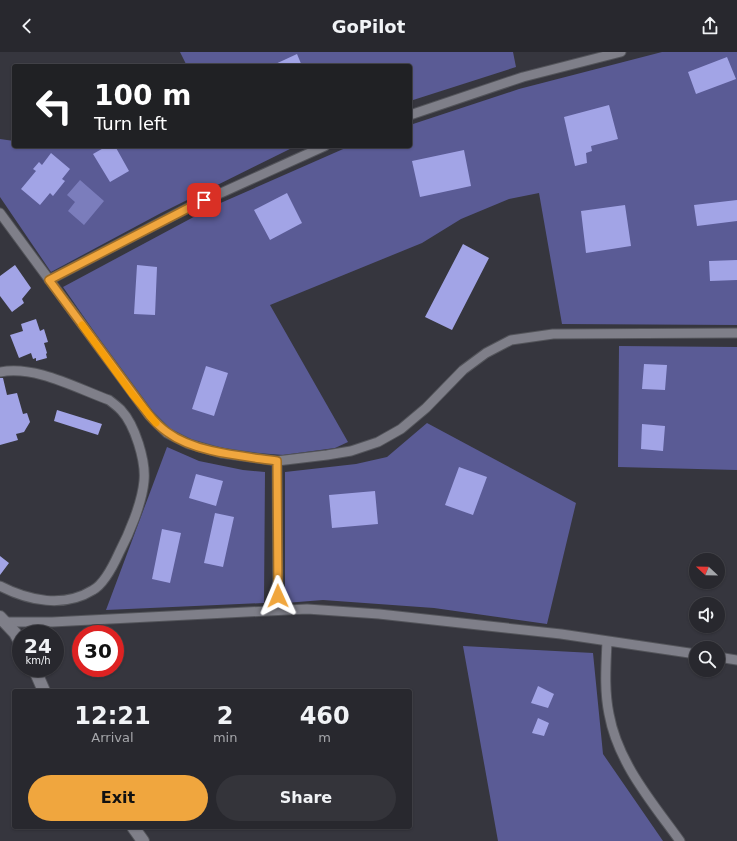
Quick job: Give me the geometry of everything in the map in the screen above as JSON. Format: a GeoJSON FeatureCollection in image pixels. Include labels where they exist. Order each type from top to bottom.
{"type":"FeatureCollection","features":[{"type":"Feature","properties":{"kind":"street"},"geometry":{"type":"LineString","coordinates":[[412,114],[524,77],[621,52]]}},
{"type":"Feature","properties":{"kind":"street"},"geometry":{"type":"LineString","coordinates":[[49,280],[190,206],[320,148]]}},
{"type":"Feature","properties":{"kind":"street"},"geometry":{"type":"LineString","coordinates":[[0,213],[144,410],[167,433],[189,444],[221,453],[277,461],[351,451],[378,442],[401,429],[426,408],[463,370],[486,352],[511,340],[553,334],[737,333]]}},
{"type":"Feature","properties":{"kind":"street"},"geometry":{"type":"LineString","coordinates":[[0,372],[11,370],[42,375],[109,400],[116,405],[127,419],[136,439],[142,461],[144,481],[137,509],[124,544],[112,568],[95,589],[82,596],[69,600],[52,601],[20,595],[0,586]]}},
{"type":"Feature","properties":{"kind":"street"},"geometry":{"type":"LineString","coordinates":[[277,461],[278,610]]}},
{"type":"Feature","properties":{"kind":"street"},"geometry":{"type":"LineString","coordinates":[[2,619],[60,621],[307,609],[379,614],[561,634],[689,653]]}},
{"type":"Feature","properties":{"kind":"street"},"geometry":{"type":"LineString","coordinates":[[2,619],[12,630]]}},
{"type":"Feature","properties":{"kind":"street"},"geometry":{"type":"LineString","coordinates":[[607,641],[606,686],[608,713],[617,746],[635,777],[680,841]]}},
{"type":"Feature","properties":{"kind":"street"},"geometry":{"type":"LineString","coordinates":[[725,658],[737,660]]}},
{"type":"Feature","properties":{"kind":"street"},"geometry":{"type":"LineString","coordinates":[[38,677],[43,689]]}},
{"type":"Feature","properties":{"kind":"street"},"geometry":{"type":"LineString","coordinates":[[134,829],[143,841]]}},
{"type":"Feature","properties":{"kind":"shaded area"},"geometry":{"type":"Polygon","coordinates":[[[180,52],[513,52],[516,67],[412,100],[412,64],[186,64],[180,52]]]}},
{"type":"Feature","properties":{"kind":"shaded area"},"geometry":{"type":"Polygon","coordinates":[[[662,52],[737,52],[737,325],[562,324],[539,193],[509,199],[461,219],[422,243],[270,305],[348,442],[335,448],[283,455],[244,452],[194,442],[166,429],[141,399],[63,287],[216,205],[345,148],[412,148],[412,124],[519,89],[662,52]]]}},
{"type":"Feature","properties":{"kind":"shaded area"},"geometry":{"type":"Polygon","coordinates":[[[0,139],[12,141],[12,148],[292,148],[161,213],[51,272],[0,197],[0,139]]]}},
{"type":"Feature","properties":{"kind":"shaded area"},"geometry":{"type":"Polygon","coordinates":[[[80,180],[104,201],[84,225],[68,211],[75,202],[67,195],[80,180]]]}},
{"type":"Feature","properties":{"kind":"shaded area"},"geometry":{"type":"Polygon","coordinates":[[[619,346],[737,347],[737,470],[618,467],[619,346]]]}},
{"type":"Feature","properties":{"kind":"shaded area"},"geometry":{"type":"Polygon","coordinates":[[[427,423],[576,503],[547,624],[434,608],[323,600],[285,603],[285,472],[356,464],[387,457],[427,423]]]}},
{"type":"Feature","properties":{"kind":"shaded area"},"geometry":{"type":"Polygon","coordinates":[[[167,447],[199,461],[243,470],[265,472],[264,603],[106,610],[167,447]]]}},
{"type":"Feature","properties":{"kind":"shaded area"},"geometry":{"type":"Polygon","coordinates":[[[463,646],[593,653],[603,754],[663,841],[498,841],[463,646]]]}},
{"type":"Feature","properties":{"kind":"building"},"geometry":{"type":"Polygon","coordinates":[[[297,54],[301,64],[275,64],[297,54]]]}},
{"type":"Feature","properties":{"kind":"building"},"geometry":{"type":"Polygon","coordinates":[[[727,57],[736,79],[696,94],[688,72],[727,57]]]}},
{"type":"Feature","properties":{"kind":"building"},"geometry":{"type":"Polygon","coordinates":[[[609,105],[618,139],[591,146],[592,151],[586,153],[587,163],[575,166],[564,117],[609,105]]]}},
{"type":"Feature","properties":{"kind":"building"},"geometry":{"type":"Polygon","coordinates":[[[104,148],[116,148],[129,171],[110,182],[93,154],[104,148]]]}},
{"type":"Feature","properties":{"kind":"building"},"geometry":{"type":"Polygon","coordinates":[[[464,150],[471,186],[420,197],[412,161],[464,150]]]}},
{"type":"Feature","properties":{"kind":"building"},"geometry":{"type":"Polygon","coordinates":[[[51,153],[70,169],[62,179],[65,181],[53,196],[50,193],[40,205],[21,189],[36,171],[33,169],[39,162],[42,165],[51,153]]]}},
{"type":"Feature","properties":{"kind":"building"},"geometry":{"type":"Polygon","coordinates":[[[287,193],[302,223],[270,240],[254,210],[287,193]]]}},
{"type":"Feature","properties":{"kind":"building"},"geometry":{"type":"Polygon","coordinates":[[[737,200],[737,221],[697,226],[694,205],[737,200]]]}},
{"type":"Feature","properties":{"kind":"building"},"geometry":{"type":"Polygon","coordinates":[[[625,205],[631,246],[586,253],[581,211],[625,205]]]}},
{"type":"Feature","properties":{"kind":"building"},"geometry":{"type":"Polygon","coordinates":[[[463,244],[489,258],[452,330],[425,317],[463,244]]]}},
{"type":"Feature","properties":{"kind":"building"},"geometry":{"type":"Polygon","coordinates":[[[737,260],[737,280],[710,281],[709,261],[737,260]]]}},
{"type":"Feature","properties":{"kind":"building"},"geometry":{"type":"Polygon","coordinates":[[[15,265],[31,288],[22,299],[24,303],[12,312],[0,296],[0,276],[15,265]]]}},
{"type":"Feature","properties":{"kind":"building"},"geometry":{"type":"Polygon","coordinates":[[[137,265],[157,267],[155,315],[134,314],[137,265]]]}},
{"type":"Feature","properties":{"kind":"building"},"geometry":{"type":"Polygon","coordinates":[[[36,319],[40,331],[44,329],[48,342],[44,343],[47,358],[36,361],[36,358],[33,359],[31,353],[19,358],[10,335],[23,331],[21,324],[36,319]]]}},
{"type":"Feature","properties":{"kind":"building"},"geometry":{"type":"Polygon","coordinates":[[[644,364],[667,365],[665,390],[642,389],[644,364]]]}},
{"type":"Feature","properties":{"kind":"building"},"geometry":{"type":"Polygon","coordinates":[[[206,366],[228,373],[214,416],[192,409],[206,366]]]}},
{"type":"Feature","properties":{"kind":"building"},"geometry":{"type":"Polygon","coordinates":[[[0,378],[3,378],[7,395],[17,393],[23,414],[27,413],[30,422],[24,432],[16,434],[18,440],[0,445],[0,378]]]}},
{"type":"Feature","properties":{"kind":"building"},"geometry":{"type":"Polygon","coordinates":[[[57,410],[102,424],[98,435],[54,421],[57,410]]]}},
{"type":"Feature","properties":{"kind":"building"},"geometry":{"type":"Polygon","coordinates":[[[642,424],[665,426],[663,451],[641,449],[642,424]]]}},
{"type":"Feature","properties":{"kind":"building"},"geometry":{"type":"Polygon","coordinates":[[[459,467],[487,477],[473,515],[445,505],[459,467]]]}},
{"type":"Feature","properties":{"kind":"building"},"geometry":{"type":"Polygon","coordinates":[[[196,474],[223,481],[216,506],[189,498],[196,474]]]}},
{"type":"Feature","properties":{"kind":"building"},"geometry":{"type":"Polygon","coordinates":[[[375,491],[378,524],[332,528],[329,495],[375,491]]]}},
{"type":"Feature","properties":{"kind":"building"},"geometry":{"type":"Polygon","coordinates":[[[215,513],[234,517],[223,567],[204,563],[215,513]]]}},
{"type":"Feature","properties":{"kind":"building"},"geometry":{"type":"Polygon","coordinates":[[[162,529],[181,533],[170,583],[152,579],[162,529]]]}},
{"type":"Feature","properties":{"kind":"building"},"geometry":{"type":"Polygon","coordinates":[[[0,556],[9,563],[0,575],[0,556]]]}},
{"type":"Feature","properties":{"kind":"building"},"geometry":{"type":"Polygon","coordinates":[[[538,686],[554,694],[548,708],[531,703],[538,686]]]}},
{"type":"Feature","properties":{"kind":"building"},"geometry":{"type":"Polygon","coordinates":[[[538,718],[549,723],[544,736],[532,733],[538,718]]]}},
{"type":"Feature","properties":{"kind":"slow traffic"},"geometry":{"type":"LineString","coordinates":[[82,325],[132,394],[156,423]]}},
{"type":"Feature","properties":{"kind":"route"},"geometry":{"type":"LineString","coordinates":[[204,200],[49,280],[132,394],[156,423],[167,433],[189,444],[221,453],[277,461],[278,596]]}}]}
